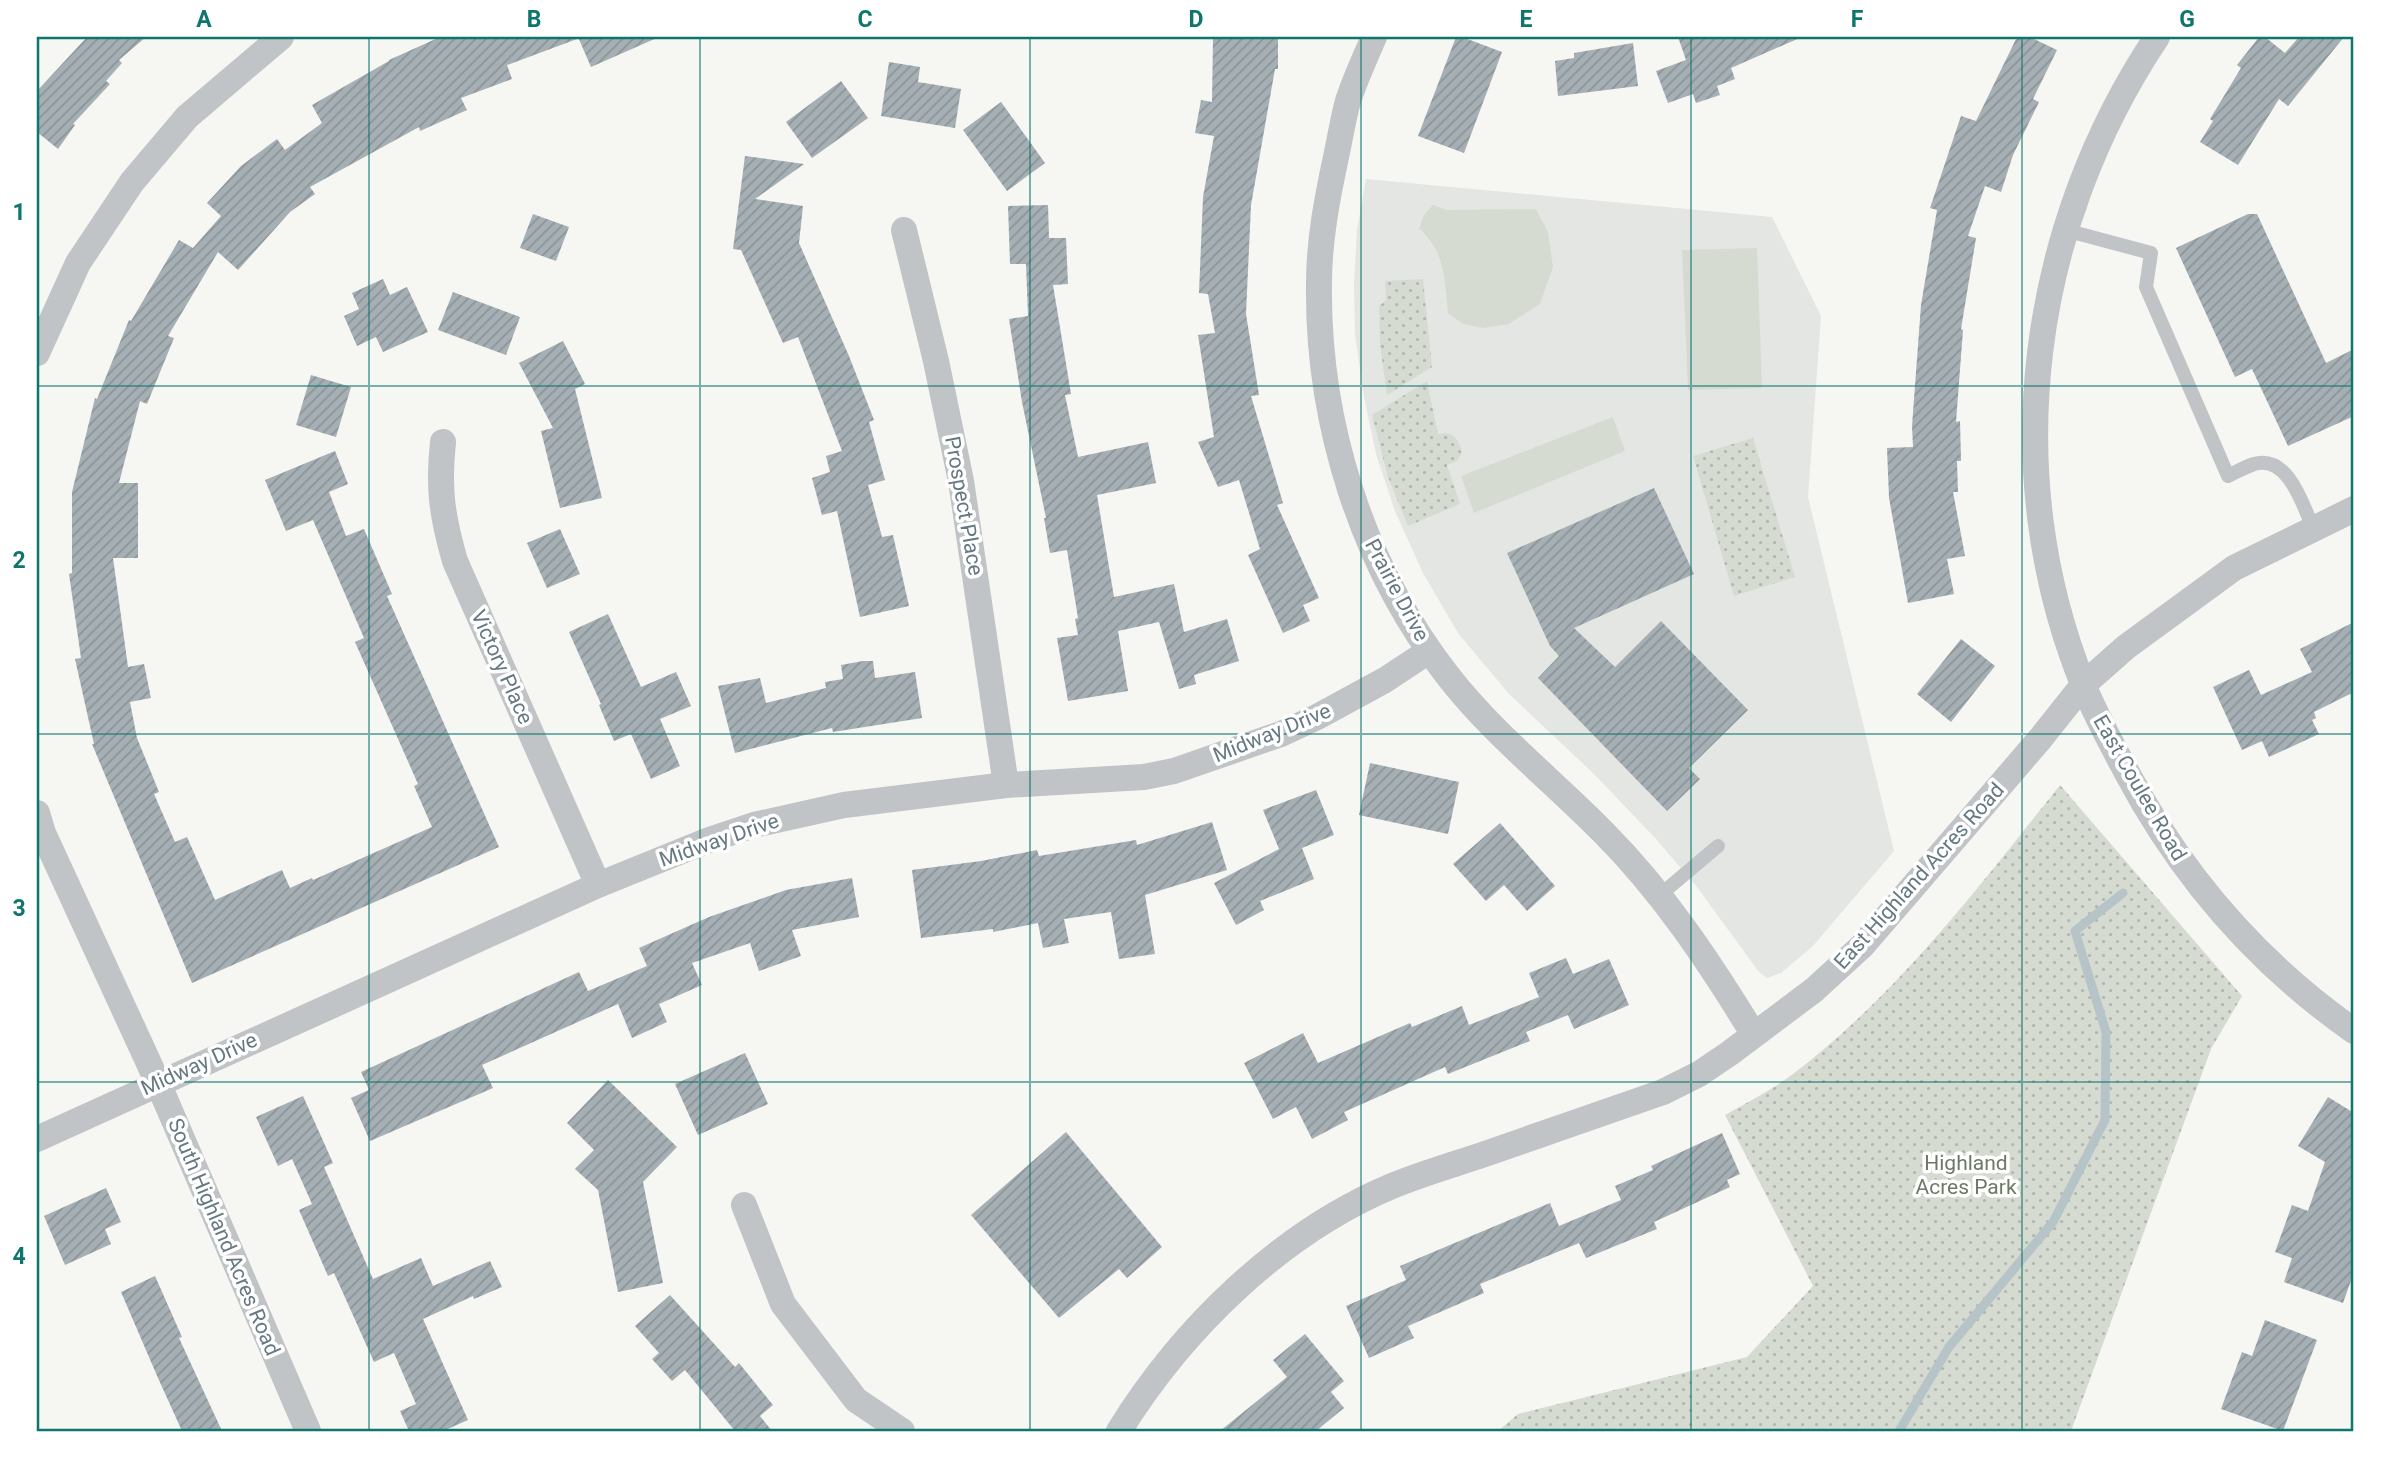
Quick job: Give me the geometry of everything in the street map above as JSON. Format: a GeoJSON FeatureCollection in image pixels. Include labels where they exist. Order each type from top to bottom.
{"type":"FeatureCollection","features":[{"type":"Feature","properties":{"kind":"street"},"geometry":{"type":"LineString","coordinates":[[37,353],[78,263],[132,182],[187,117],[281,37]]}},
{"type":"Feature","properties":{"kind":"street","name":"Prairie Drive"},"geometry":{"type":"LineString","coordinates":[[1374,37],[1348,101],[1321,240],[1320,320],[1328,398],[1343,471],[1387,579],[1429,651],[1467,699],[1604,833],[1660,895],[1721,982],[1754,1035]]}},
{"type":"Feature","properties":{"kind":"street","name":"East Coulee Road"},"geometry":{"type":"LineString","coordinates":[[2157,37],[2103,132],[2053,269],[2043,317],[2035,410],[2036,455],[2044,539],[2056,596],[2083,685],[2154,823],[2197,885],[2267,960],[2354,1031]]}},
{"type":"Feature","properties":{"kind":"street","name":"Prospect Place"},"geometry":{"type":"LineString","coordinates":[[904,230],[936,361],[961,481],[1006,785]]}},
{"type":"Feature","properties":{"kind":"street","name":"Victory Place"},"geometry":{"type":"LineString","coordinates":[[443,442],[439,477],[442,517],[455,561],[598,885]]}},
{"type":"Feature","properties":{"kind":"street","name":"East Highland Acres Road"},"geometry":{"type":"LineString","coordinates":[[1119,1431],[1169,1362],[1217,1306],[1269,1261],[1327,1221],[1391,1187],[1663,1092],[1699,1074],[1754,1035],[1814,990],[1862,946],[2083,685],[2126,647],[2234,568],[2354,509]]}},
{"type":"Feature","properties":{"kind":"street","name":"Midway Drive"},"geometry":{"type":"LineString","coordinates":[[37,1139],[598,885],[709,840],[754,825],[844,805],[1006,785],[1144,777],[1174,771],[1281,734],[1373,686],[1429,651]]}},
{"type":"Feature","properties":{"kind":"street","name":"South Highland Acres Road"},"geometry":{"type":"LineString","coordinates":[[37,813],[43,833],[158,1083],[308,1431]]}},
{"type":"Feature","properties":{"kind":"street"},"geometry":{"type":"LineString","coordinates":[[744,1205],[783,1304],[856,1400],[902,1431]]}},
{"type":"Feature","properties":{"kind":"lane"},"geometry":{"type":"LineString","coordinates":[[2065,230],[2151,253],[2146,287],[2228,476],[2256,463],[2275,467],[2288,476],[2300,496],[2312,528]]}},
{"type":"Feature","properties":{"kind":"lane"},"geometry":{"type":"LineString","coordinates":[[1660,895],[1718,846]]}},
{"type":"Feature","properties":{"kind":"shaded area"},"geometry":{"type":"Polygon","coordinates":[[[1366,179],[1772,217],[1821,316],[1808,497],[1894,851],[1813,946],[1781,973],[1767,978],[1759,972],[1697,887],[1656,839],[1594,774],[1509,694],[1458,633],[1423,573],[1395,511],[1376,454],[1355,335],[1357,230],[1366,179]]]}},
{"type":"Feature","properties":{"kind":"green space"},"geometry":{"type":"Polygon","coordinates":[[[1433,205],[1447,210],[1536,209],[1548,232],[1553,267],[1540,304],[1509,324],[1483,328],[1463,324],[1448,313],[1439,256],[1428,237],[1419,229],[1424,215],[1433,205]]]}},
{"type":"Feature","properties":{"kind":"green space"},"geometry":{"type":"Polygon","coordinates":[[[1757,248],[1762,388],[1688,390],[1682,250],[1757,248]]]}},
{"type":"Feature","properties":{"kind":"green space"},"geometry":{"type":"Polygon","coordinates":[[[1423,279],[1432,367],[1387,395],[1380,345],[1379,306],[1386,300],[1385,281],[1423,279]]]}},
{"type":"Feature","properties":{"kind":"green space"},"geometry":{"type":"Polygon","coordinates":[[[1427,381],[1438,434],[1455,437],[1462,453],[1457,461],[1447,465],[1460,504],[1408,526],[1388,477],[1372,415],[1427,381]]]}},
{"type":"Feature","properties":{"kind":"green space"},"geometry":{"type":"Polygon","coordinates":[[[1613,417],[1625,451],[1474,513],[1461,476],[1613,417]]]}},
{"type":"Feature","properties":{"kind":"green space"},"geometry":{"type":"Polygon","coordinates":[[[1753,438],[1795,577],[1734,596],[1693,456],[1753,438]]]}},
{"type":"Feature","properties":{"kind":"green space","name":"Highland Acres Park"},"geometry":{"type":"Polygon","coordinates":[[[2060,785],[2242,996],[2211,1049],[2071,1431],[1498,1431],[1518,1414],[1747,1357],[1813,1286],[1725,1115],[1793,1074],[1867,1010],[1902,975],[1967,901],[2060,785]]]}},
{"type":"Feature","properties":{"kind":"building"},"geometry":{"type":"Polygon","coordinates":[[[87,37],[146,37],[119,60],[122,63],[106,81],[110,84],[73,124],[75,125],[58,149],[37,132],[37,91],[87,37]]]}},
{"type":"Feature","properties":{"kind":"building"},"geometry":{"type":"Polygon","coordinates":[[[440,37],[577,39],[507,65],[512,79],[461,98],[467,110],[420,131],[419,127],[310,187],[315,194],[290,212],[238,270],[218,252],[168,336],[174,338],[147,404],[140,401],[119,483],[138,483],[138,558],[113,558],[128,667],[144,664],[151,698],[130,702],[137,738],[159,792],[154,794],[175,842],[187,837],[215,900],[282,870],[290,888],[432,827],[414,786],[418,784],[355,642],[364,638],[313,520],[286,531],[265,480],[335,451],[348,484],[329,492],[346,536],[364,529],[392,594],[387,596],[499,847],[192,983],[92,744],[75,659],[81,658],[69,574],[72,573],[72,492],[95,398],[97,399],[129,320],[131,321],[179,240],[193,248],[221,216],[207,203],[241,166],[277,139],[285,150],[322,123],[312,105],[389,60],[440,37]]]}},
{"type":"Feature","properties":{"kind":"building"},"geometry":{"type":"Polygon","coordinates":[[[578,37],[659,37],[591,67],[578,37]]]}},
{"type":"Feature","properties":{"kind":"building"},"geometry":{"type":"Polygon","coordinates":[[[1213,37],[1278,37],[1278,69],[1275,69],[1251,205],[1246,314],[1259,395],[1251,396],[1283,503],[1277,505],[1319,598],[1303,605],[1310,621],[1283,633],[1248,555],[1260,549],[1239,480],[1218,487],[1198,442],[1214,437],[1198,335],[1215,333],[1208,294],[1199,293],[1203,197],[1214,136],[1195,133],[1201,100],[1212,102],[1213,37]]]}},
{"type":"Feature","properties":{"kind":"building"},"geometry":{"type":"Polygon","coordinates":[[[1456,37],[1502,52],[1464,153],[1418,136],[1456,37]]]}},
{"type":"Feature","properties":{"kind":"building"},"geometry":{"type":"Polygon","coordinates":[[[1678,37],[1802,37],[1731,68],[1735,79],[1717,86],[1720,95],[1696,103],[1693,94],[1668,103],[1656,71],[1686,60],[1678,37]]]}},
{"type":"Feature","properties":{"kind":"building"},"geometry":{"type":"Polygon","coordinates":[[[2017,37],[2030,37],[2057,50],[2033,99],[2039,102],[2013,155],[2001,192],[1985,186],[1968,236],[1976,238],[1961,329],[1956,422],[1960,421],[1961,461],[1957,461],[1958,492],[1953,492],[1965,556],[1947,559],[1954,594],[1908,603],[1889,498],[1887,448],[1913,447],[1912,426],[1921,305],[1937,210],[1930,208],[1961,116],[1976,121],[2017,37]]]}},
{"type":"Feature","properties":{"kind":"building"},"geometry":{"type":"Polygon","coordinates":[[[2259,37],[2265,37],[2285,53],[2299,37],[2344,37],[2288,106],[2279,99],[2238,165],[2200,142],[2213,121],[2210,119],[2241,68],[2237,65],[2259,37]]]}},
{"type":"Feature","properties":{"kind":"building"},"geometry":{"type":"Polygon","coordinates":[[[1633,43],[1638,86],[1558,96],[1555,61],[1574,58],[1574,53],[1633,43]]]}},
{"type":"Feature","properties":{"kind":"building"},"geometry":{"type":"Polygon","coordinates":[[[889,62],[920,67],[918,82],[961,89],[955,128],[881,116],[889,62]]]}},
{"type":"Feature","properties":{"kind":"building"},"geometry":{"type":"Polygon","coordinates":[[[841,81],[868,118],[812,158],[786,122],[841,81]]]}},
{"type":"Feature","properties":{"kind":"building"},"geometry":{"type":"Polygon","coordinates":[[[1001,102],[1045,163],[1007,191],[963,130],[1001,102]]]}},
{"type":"Feature","properties":{"kind":"building"},"geometry":{"type":"Polygon","coordinates":[[[745,156],[804,164],[755,199],[803,206],[799,243],[874,420],[869,422],[885,480],[868,485],[882,537],[893,535],[909,606],[860,617],[837,511],[822,515],[812,478],[830,472],[826,456],[842,451],[798,337],[783,343],[741,250],[733,249],[745,156]]]}},
{"type":"Feature","properties":{"kind":"building"},"geometry":{"type":"Polygon","coordinates":[[[1048,205],[1049,238],[1066,238],[1068,284],[1053,285],[1071,394],[1065,395],[1078,457],[1148,442],[1156,483],[1097,495],[1114,597],[1174,584],[1184,632],[1227,619],[1239,661],[1194,675],[1196,684],[1179,689],[1159,622],[1118,631],[1128,691],[1068,701],[1057,638],[1078,635],[1075,619],[1078,618],[1067,550],[1050,553],[1046,518],[1022,402],[1009,319],[1028,316],[1026,264],[1010,264],[1008,206],[1048,205]]]}},
{"type":"Feature","properties":{"kind":"building"},"geometry":{"type":"Polygon","coordinates":[[[533,214],[569,227],[556,261],[520,248],[533,214]]]}},
{"type":"Feature","properties":{"kind":"building"},"geometry":{"type":"Polygon","coordinates":[[[2248,214],[2257,214],[2326,363],[2354,349],[2354,416],[2288,446],[2252,369],[2235,377],[2176,248],[2248,214]]]}},
{"type":"Feature","properties":{"kind":"building"},"geometry":{"type":"Polygon","coordinates":[[[383,279],[390,295],[407,287],[428,332],[383,352],[376,337],[357,346],[344,316],[359,309],[352,293],[383,279]]]}},
{"type":"Feature","properties":{"kind":"building"},"geometry":{"type":"Polygon","coordinates":[[[453,292],[520,317],[506,355],[438,330],[453,292]]]}},
{"type":"Feature","properties":{"kind":"building"},"geometry":{"type":"Polygon","coordinates":[[[563,341],[585,384],[575,389],[602,498],[560,508],[541,431],[553,428],[519,363],[563,341]]]}},
{"type":"Feature","properties":{"kind":"building"},"geometry":{"type":"Polygon","coordinates":[[[311,375],[351,387],[336,437],[296,425],[311,375]]]}},
{"type":"Feature","properties":{"kind":"building"},"geometry":{"type":"Polygon","coordinates":[[[1654,488],[1694,574],[1574,628],[1615,667],[1661,621],[1748,710],[1689,768],[1700,779],[1667,811],[1538,678],[1559,656],[1550,646],[1507,553],[1654,488]]]}},
{"type":"Feature","properties":{"kind":"building"},"geometry":{"type":"Polygon","coordinates":[[[560,529],[580,574],[547,588],[527,543],[560,529]]]}},
{"type":"Feature","properties":{"kind":"building"},"geometry":{"type":"Polygon","coordinates":[[[608,614],[641,687],[676,672],[691,706],[660,719],[680,766],[651,779],[631,734],[614,741],[599,705],[601,704],[569,632],[608,614]]]}},
{"type":"Feature","properties":{"kind":"building"},"geometry":{"type":"Polygon","coordinates":[[[2354,622],[2354,692],[2314,712],[2316,718],[2312,720],[2319,734],[2269,757],[2262,741],[2242,750],[2213,687],[2249,670],[2261,695],[2312,672],[2300,649],[2354,622]]]}},
{"type":"Feature","properties":{"kind":"building"},"geometry":{"type":"Polygon","coordinates":[[[1961,639],[1995,666],[1951,722],[1917,694],[1961,639]]]}},
{"type":"Feature","properties":{"kind":"building"},"geometry":{"type":"Polygon","coordinates":[[[873,661],[875,678],[915,672],[922,718],[833,732],[832,728],[735,753],[718,686],[760,678],[766,703],[826,688],[825,682],[843,679],[841,665],[873,661]]]}},
{"type":"Feature","properties":{"kind":"building"},"geometry":{"type":"Polygon","coordinates":[[[1370,763],[1459,782],[1448,834],[1359,815],[1370,763]]]}},
{"type":"Feature","properties":{"kind":"building"},"geometry":{"type":"Polygon","coordinates":[[[1316,790],[1334,835],[1302,848],[1314,879],[1260,901],[1264,910],[1236,925],[1214,883],[1279,849],[1263,810],[1316,790]]]}},
{"type":"Feature","properties":{"kind":"building"},"geometry":{"type":"Polygon","coordinates":[[[1212,822],[1227,870],[1145,895],[1155,954],[1119,959],[1111,912],[1064,919],[1069,943],[1043,948],[1038,923],[993,932],[993,929],[921,938],[912,870],[1037,850],[1039,856],[1136,840],[1137,845],[1212,822]]]}},
{"type":"Feature","properties":{"kind":"building"},"geometry":{"type":"Polygon","coordinates":[[[1500,823],[1555,886],[1527,911],[1504,885],[1486,901],[1453,864],[1500,823]]]}},
{"type":"Feature","properties":{"kind":"building"},"geometry":{"type":"Polygon","coordinates":[[[852,878],[859,917],[792,930],[801,956],[759,971],[750,943],[692,963],[702,985],[659,1004],[667,1022],[632,1038],[618,1004],[482,1065],[493,1088],[370,1141],[351,1098],[369,1090],[361,1072],[579,972],[588,991],[647,966],[639,948],[709,917],[786,890],[852,878]]]}},
{"type":"Feature","properties":{"kind":"building"},"geometry":{"type":"Polygon","coordinates":[[[1566,958],[1573,974],[1609,959],[1629,1005],[1574,1029],[1568,1015],[1526,1032],[1530,1041],[1448,1074],[1445,1067],[1344,1112],[1348,1120],[1312,1139],[1296,1107],[1273,1119],[1244,1063],[1303,1033],[1318,1063],[1410,1023],[1412,1027],[1462,1006],[1469,1025],[1539,997],[1529,973],[1566,958]]]}},
{"type":"Feature","properties":{"kind":"building"},"geometry":{"type":"Polygon","coordinates":[[[745,1053],[768,1104],[698,1135],[675,1084],[745,1053]]]}},
{"type":"Feature","properties":{"kind":"building"},"geometry":{"type":"Polygon","coordinates":[[[608,1080],[677,1147],[643,1182],[663,1283],[618,1292],[598,1190],[575,1169],[594,1150],[567,1123],[608,1080]]]}},
{"type":"Feature","properties":{"kind":"building"},"geometry":{"type":"Polygon","coordinates":[[[303,1096],[333,1163],[324,1167],[373,1279],[421,1258],[433,1286],[490,1261],[502,1287],[474,1299],[473,1296],[423,1319],[468,1420],[443,1431],[409,1431],[400,1411],[416,1404],[394,1353],[374,1362],[334,1273],[328,1276],[299,1210],[312,1204],[292,1159],[278,1166],[256,1117],[303,1096]]]}},
{"type":"Feature","properties":{"kind":"building"},"geometry":{"type":"Polygon","coordinates":[[[2328,1097],[2354,1113],[2354,1272],[2343,1303],[2284,1282],[2292,1258],[2275,1252],[2292,1205],[2308,1211],[2325,1162],[2298,1146],[2328,1097]]]}},
{"type":"Feature","properties":{"kind":"building"},"geometry":{"type":"Polygon","coordinates":[[[1066,1132],[1162,1247],[1127,1278],[1119,1269],[1059,1318],[971,1215],[1066,1132]]]}},
{"type":"Feature","properties":{"kind":"building"},"geometry":{"type":"Polygon","coordinates":[[[1722,1133],[1740,1174],[1727,1180],[1730,1187],[1654,1222],[1657,1229],[1586,1258],[1579,1243],[1480,1284],[1484,1293],[1408,1326],[1414,1338],[1369,1358],[1346,1306],[1406,1280],[1400,1266],[1550,1203],[1559,1226],[1621,1200],[1615,1186],[1653,1170],[1651,1166],[1722,1133]]]}},
{"type":"Feature","properties":{"kind":"building"},"geometry":{"type":"Polygon","coordinates":[[[106,1188],[121,1222],[105,1229],[111,1244],[65,1265],[44,1216],[106,1188]]]}},
{"type":"Feature","properties":{"kind":"building"},"geometry":{"type":"Polygon","coordinates":[[[155,1276],[182,1337],[179,1338],[222,1431],[182,1431],[158,1378],[121,1292],[155,1276]]]}},
{"type":"Feature","properties":{"kind":"building"},"geometry":{"type":"Polygon","coordinates":[[[670,1295],[735,1367],[739,1363],[773,1405],[760,1416],[772,1431],[735,1431],[685,1370],[672,1381],[652,1359],[659,1353],[635,1326],[670,1295]]]}},
{"type":"Feature","properties":{"kind":"building"},"geometry":{"type":"Polygon","coordinates":[[[2265,1320],[2317,1340],[2283,1431],[2221,1409],[2242,1352],[2252,1356],[2265,1320]]]}},
{"type":"Feature","properties":{"kind":"building"},"geometry":{"type":"Polygon","coordinates":[[[1305,1334],[1344,1381],[1331,1392],[1344,1408],[1316,1431],[1220,1431],[1287,1377],[1273,1360],[1305,1334]]]}},
{"type":"Feature","properties":{"kind":"waterway"},"geometry":{"type":"LineString","coordinates":[[1899,1431],[1949,1347],[2053,1222],[2105,1120],[2106,1032],[2075,931],[2123,893]]}}]}
